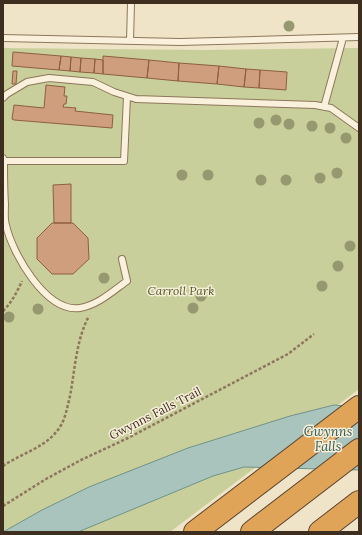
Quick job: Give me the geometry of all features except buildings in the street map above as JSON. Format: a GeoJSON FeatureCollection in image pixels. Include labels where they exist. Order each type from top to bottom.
{"type":"FeatureCollection","features":[{"type":"Feature","properties":{"kind":"highway"},"geometry":{"type":"LineString","coordinates":[[195,532],[359,407]]}},
{"type":"Feature","properties":{"kind":"highway"},"geometry":{"type":"LineString","coordinates":[[252,532],[359,450]]}},
{"type":"Feature","properties":{"kind":"highway"},"geometry":{"type":"LineString","coordinates":[[320,532],[359,502]]}},
{"type":"Feature","properties":{"kind":"lane"},"geometry":{"type":"LineString","coordinates":[[130,41],[131,3]]}},
{"type":"Feature","properties":{"kind":"lane"},"geometry":{"type":"LineString","coordinates":[[3,38],[180,42],[359,37]]}},
{"type":"Feature","properties":{"kind":"lane"},"geometry":{"type":"LineString","coordinates":[[324,107],[343,38]]}},
{"type":"Feature","properties":{"kind":"lane"},"geometry":{"type":"LineString","coordinates":[[3,98],[7,94],[28,82],[49,78],[92,82],[114,92],[136,99],[315,105],[331,108],[359,128]]}},
{"type":"Feature","properties":{"kind":"lane"},"geometry":{"type":"LineString","coordinates":[[122,259],[128,281],[94,304],[81,308],[70,309],[47,296],[27,270],[11,242],[5,224],[3,159],[124,161],[127,97]]}},
{"type":"Feature","properties":{"kind":"path"},"geometry":{"type":"LineString","coordinates":[[3,311],[16,294],[27,270]]}},
{"type":"Feature","properties":{"kind":"path"},"geometry":{"type":"LineString","coordinates":[[3,466],[16,457],[32,450],[58,431],[64,419],[68,403],[83,326],[88,316],[105,297]]}},
{"type":"Feature","properties":{"kind":"path","name":"Gwynns Falls Trail"},"geometry":{"type":"LineString","coordinates":[[3,506],[46,479],[81,460],[128,438],[288,354],[314,334]]}},
{"type":"Feature","properties":{"kind":"green space","name":"Carroll Park"},"geometry":{"type":"Polygon","coordinates":[[[3,48],[204,50],[359,48],[359,389],[170,532],[3,532],[3,48]]]}},
{"type":"Feature","properties":{"kind":"water","name":"Gwynns Falls"},"geometry":{"type":"Polygon","coordinates":[[[334,405],[359,407],[359,470],[244,467],[213,476],[78,532],[3,532],[42,510],[89,487],[188,448],[290,416],[334,405]]]}}]}
